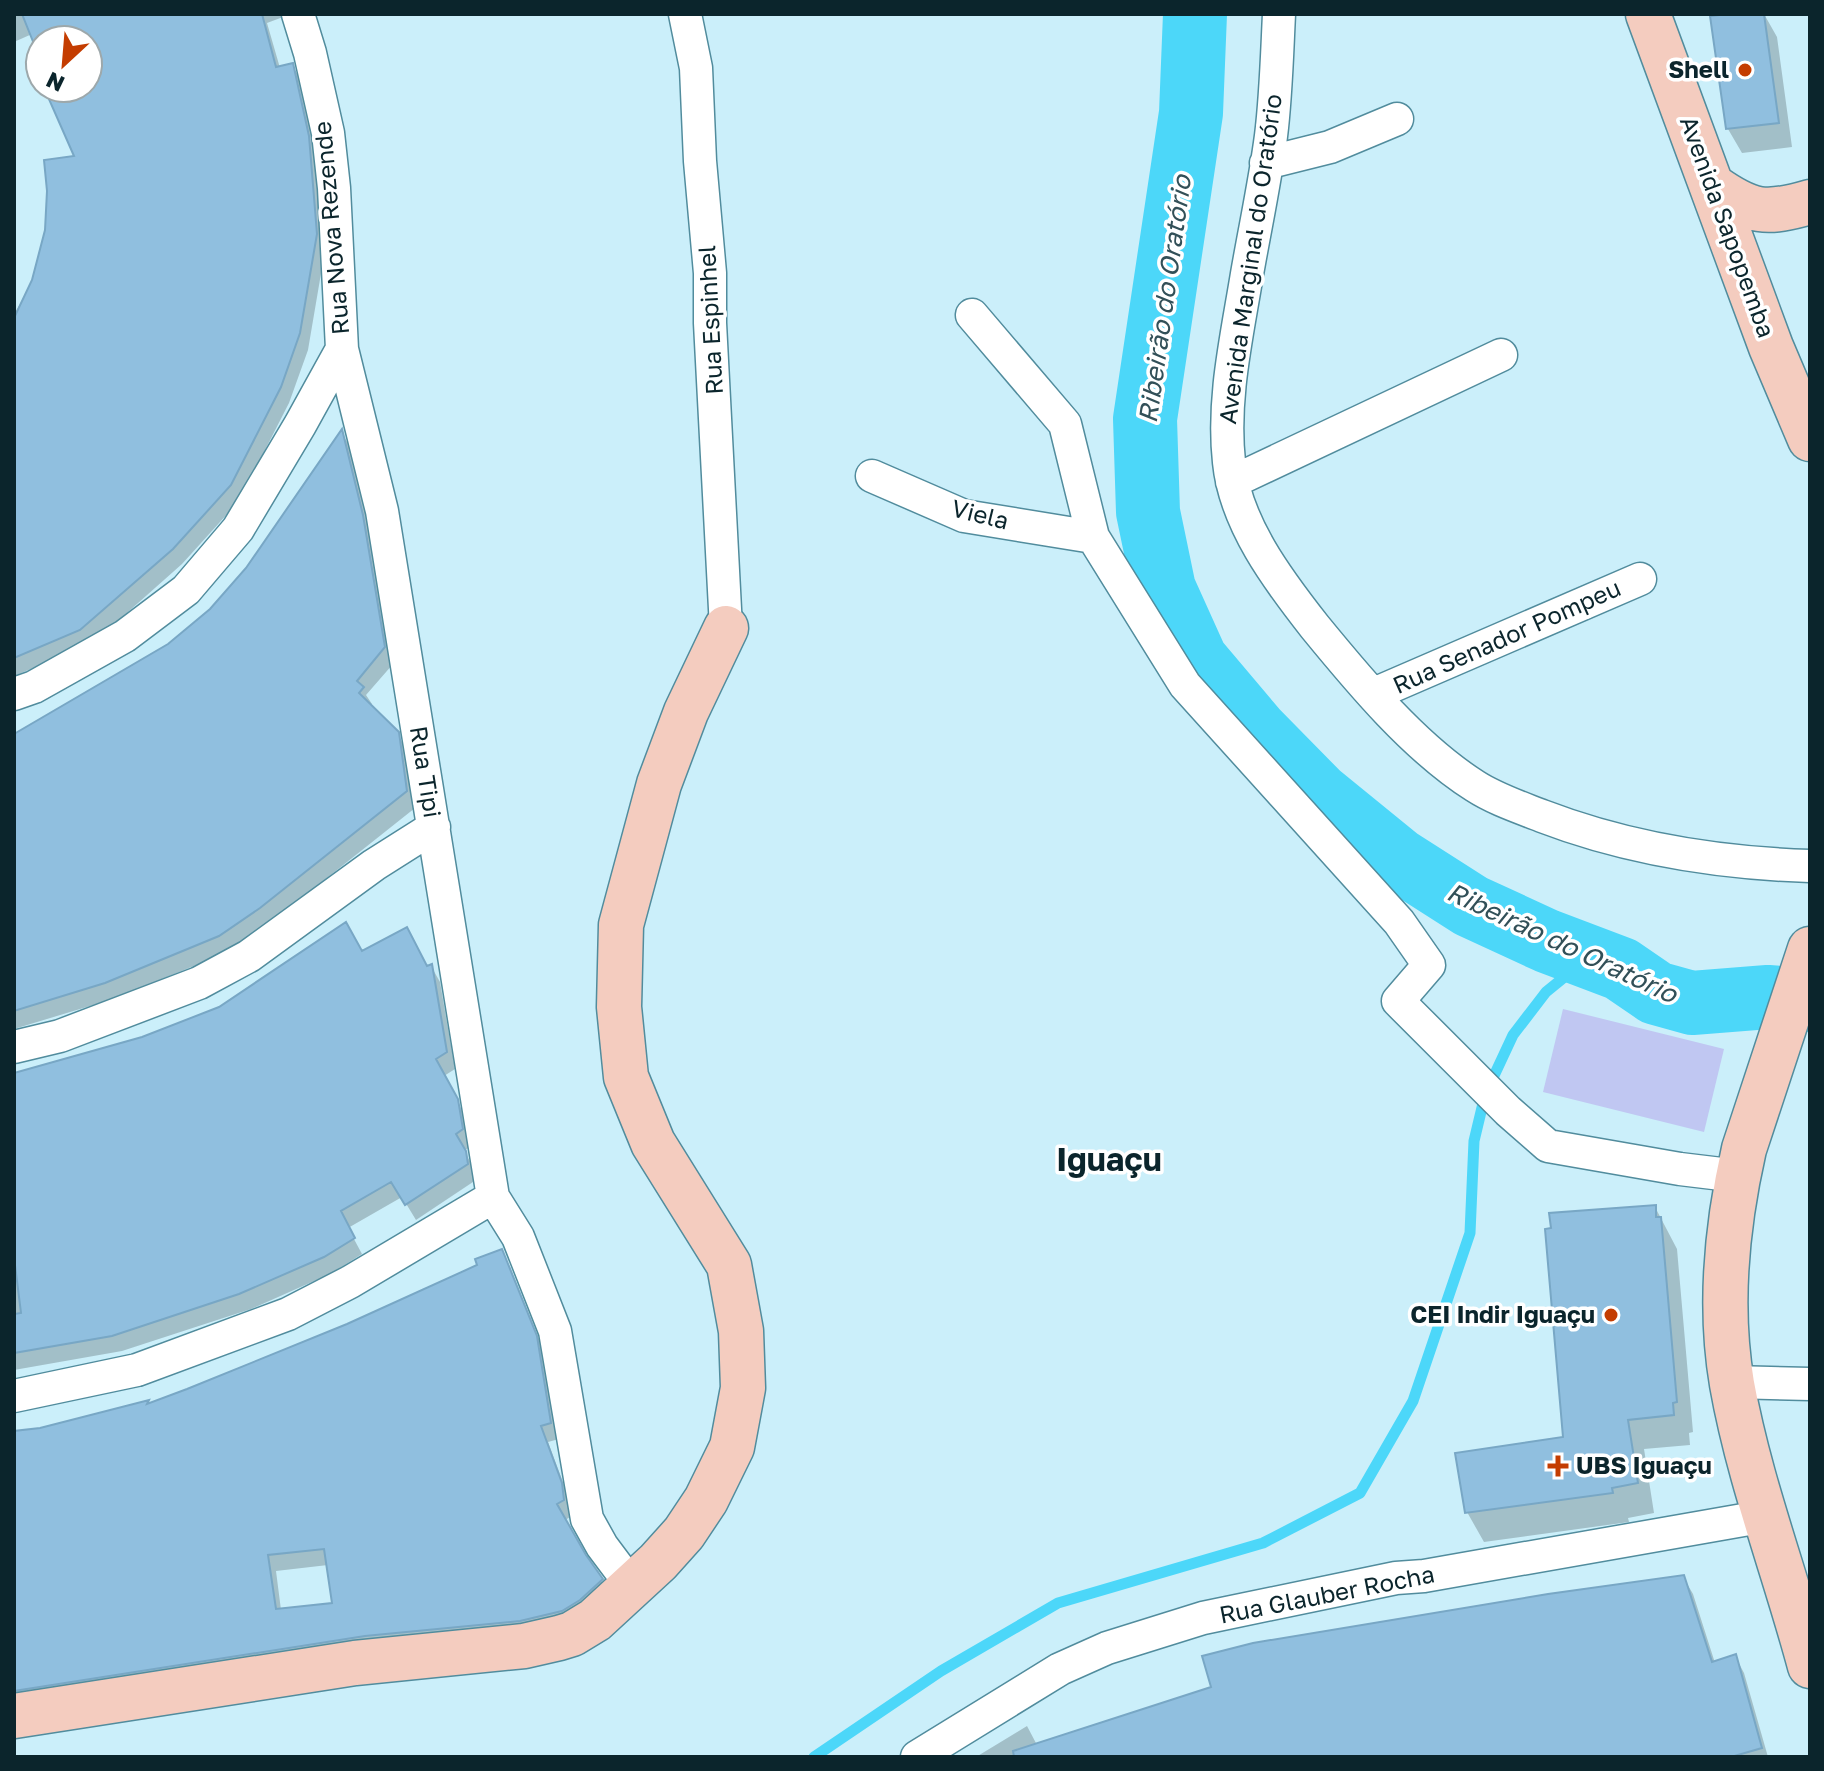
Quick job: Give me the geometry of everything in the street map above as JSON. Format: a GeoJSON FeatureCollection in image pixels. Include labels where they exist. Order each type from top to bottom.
{"type":"FeatureCollection","features":[{"type":"Feature","properties":{"kind":"street","name":"Rua Nova Rezende"},"geometry":{"type":"LineString","coordinates":[[298,14],[328,133],[334,188],[342,349]]}},
{"type":"Feature","properties":{"kind":"street","name":"Rua Espinhel"},"geometry":{"type":"LineString","coordinates":[[685,14],[696,68],[710,273],[726,628]]}},
{"type":"Feature","properties":{"kind":"street","name":"Avenida Marginal do Oratório"},"geometry":{"type":"LineString","coordinates":[[1279,14],[1271,136],[1227,408],[1232,482],[1253,532],[1284,588],[1374,694],[1435,756],[1476,787],[1514,805],[1610,840],[1702,858],[1756,865],[1810,866]]}},
{"type":"Feature","properties":{"kind":"street","name":"Avenida Sapopemba"},"geometry":{"type":"LineString","coordinates":[[1648,14],[1771,347],[1810,439]]}},
{"type":"Feature","properties":{"kind":"street"},"geometry":{"type":"LineString","coordinates":[[1266,163],[1330,147],[1397,119]]}},
{"type":"Feature","properties":{"kind":"street"},"geometry":{"type":"LineString","coordinates":[[1714,187],[1746,207],[1764,211],[1780,211],[1810,202]]}},
{"type":"Feature","properties":{"kind":"street"},"geometry":{"type":"LineString","coordinates":[[972,315],[1065,424],[1093,537],[1185,685],[1399,922],[1429,965],[1398,1001],[1548,1146],[1680,1169],[1741,1162]]}},
{"type":"Feature","properties":{"kind":"street"},"geometry":{"type":"LineString","coordinates":[[14,694],[34,687],[125,636],[186,590],[238,529],[342,349]]}},
{"type":"Feature","properties":{"kind":"street","name":"Rua Tipi"},"geometry":{"type":"LineString","coordinates":[[342,349],[382,511],[493,1197]]}},
{"type":"Feature","properties":{"kind":"street"},"geometry":{"type":"LineString","coordinates":[[1232,482],[1501,355]]}},
{"type":"Feature","properties":{"kind":"street","name":"Viela"},"geometry":{"type":"LineString","coordinates":[[872,476],[964,516],[1093,537]]}},
{"type":"Feature","properties":{"kind":"street","name":"Rua Senador Pompeu"},"geometry":{"type":"LineString","coordinates":[[1374,694],[1640,579]]}},
{"type":"Feature","properties":{"kind":"street"},"geometry":{"type":"LineString","coordinates":[[14,1716],[355,1663],[524,1646],[572,1634],[595,1620],[632,1586],[684,1533],[706,1500],[732,1447],[743,1388],[741,1331],[729,1265],[653,1143],[626,1077],[619,1007],[621,925],[659,784],[686,712],[726,628]]}},
{"type":"Feature","properties":{"kind":"street"},"geometry":{"type":"LineString","coordinates":[[14,1047],[60,1036],[199,983],[249,956],[374,865],[434,827]]}},
{"type":"Feature","properties":{"kind":"street"},"geometry":{"type":"LineString","coordinates":[[1810,949],[1741,1162],[1725,1293],[1732,1382],[1751,1471],[1810,1666]]}},
{"type":"Feature","properties":{"kind":"street"},"geometry":{"type":"LineString","coordinates":[[14,1396],[137,1370],[288,1314],[350,1282],[493,1197],[518,1237],[555,1331],[587,1519],[602,1546],[632,1586]]}},
{"type":"Feature","properties":{"kind":"street"},"geometry":{"type":"LineString","coordinates":[[1732,1382],[1810,1384]]}},
{"type":"Feature","properties":{"kind":"street","name":"Rua Glauber Rocha"},"geometry":{"type":"LineString","coordinates":[[917,1757],[1060,1669],[1107,1648],[1203,1618],[1367,1584],[1766,1516]]}},
{"type":"Feature","properties":{"kind":"shaded area"},"geometry":{"type":"Polygon","coordinates":[[[1563,1009],[1724,1049],[1704,1132],[1543,1092],[1563,1009]]]}},
{"type":"Feature","properties":{"kind":"building"},"geometry":{"type":"Polygon","coordinates":[[[22,14],[262,14],[276,67],[293,63],[309,136],[317,234],[300,333],[281,387],[231,485],[173,549],[80,630],[14,658],[14,318],[32,280],[45,230],[47,191],[44,160],[74,156],[51,104],[104,104],[104,24],[26,24],[22,14]]]}},
{"type":"Feature","properties":{"kind":"building","name":"Shell"},"geometry":{"type":"Polygon","coordinates":[[[1764,14],[1779,123],[1726,129],[1710,16],[1764,14]]]}},
{"type":"Feature","properties":{"kind":"building"},"geometry":{"type":"Polygon","coordinates":[[[342,429],[363,515],[385,647],[357,681],[364,687],[359,693],[399,732],[407,791],[260,908],[219,936],[105,983],[14,1011],[14,734],[168,644],[210,609],[246,568],[342,429]]]}},
{"type":"Feature","properties":{"kind":"building"},"geometry":{"type":"Polygon","coordinates":[[[346,922],[362,951],[407,927],[427,966],[432,964],[447,1052],[436,1059],[458,1099],[463,1129],[456,1134],[466,1151],[468,1164],[405,1205],[391,1182],[341,1211],[355,1238],[324,1257],[239,1294],[112,1336],[14,1353],[14,1314],[21,1313],[14,1257],[14,1073],[142,1037],[219,1007],[346,922]]]}},
{"type":"Feature","properties":{"kind":"building","name":"CEI Indir Iguaçu"},"geometry":{"type":"Polygon","coordinates":[[[1656,1205],[1656,1217],[1661,1217],[1677,1402],[1673,1403],[1674,1415],[1628,1420],[1638,1483],[1612,1488],[1613,1493],[1465,1513],[1455,1453],[1563,1437],[1545,1229],[1551,1228],[1549,1213],[1656,1205]]]}},
{"type":"Feature","properties":{"kind":"building"},"geometry":{"type":"Polygon","coordinates":[[[502,1249],[537,1336],[551,1423],[541,1426],[562,1483],[564,1500],[557,1504],[603,1579],[580,1600],[562,1611],[520,1621],[365,1636],[14,1691],[14,1431],[40,1428],[149,1400],[147,1404],[347,1324],[477,1265],[475,1259],[502,1249]],[[324,1549],[268,1555],[276,1609],[332,1603],[324,1549]]]}},
{"type":"Feature","properties":{"kind":"building"},"geometry":{"type":"Polygon","coordinates":[[[1684,1575],[1712,1662],[1736,1654],[1762,1748],[1731,1757],[1014,1757],[1013,1751],[1211,1687],[1202,1656],[1253,1643],[1548,1594],[1684,1575]]]}},
{"type":"Feature","properties":{"kind":"waterway","name":"Ribeirão do Oratório"},"geometry":{"type":"LineString","coordinates":[[1195,14],[1191,113],[1145,419],[1148,512],[1164,589],[1196,660],[1256,731],[1318,794],[1399,860],[1471,906],[1547,941],[1621,969],[1656,993],[1692,1003],[1768,997],[1810,1000]]}},
{"type":"Feature","properties":{"kind":"waterway"},"geometry":{"type":"LineString","coordinates":[[814,1757],[941,1671],[1058,1603],[1263,1543],[1360,1493],[1413,1401],[1470,1233],[1474,1141],[1485,1095],[1513,1035],[1546,992],[1589,957]]}},
{"type":"Feature","properties":{"kind":"place","name":"Shell"},"geometry":{"type":"Point","coordinates":[1745,70]}},
{"type":"Feature","properties":{"kind":"place","name":"CEI Indir Iguaçu"},"geometry":{"type":"Point","coordinates":[1611,1315]}},
{"type":"Feature","properties":{"kind":"place","name":"UBS Iguaçu"},"geometry":{"type":"Point","coordinates":[1558,1466]}},
{"type":"Feature","properties":{"kind":"district","name":"Iguaçu"},"geometry":{"type":"Point","coordinates":[1109,1160]}}]}
